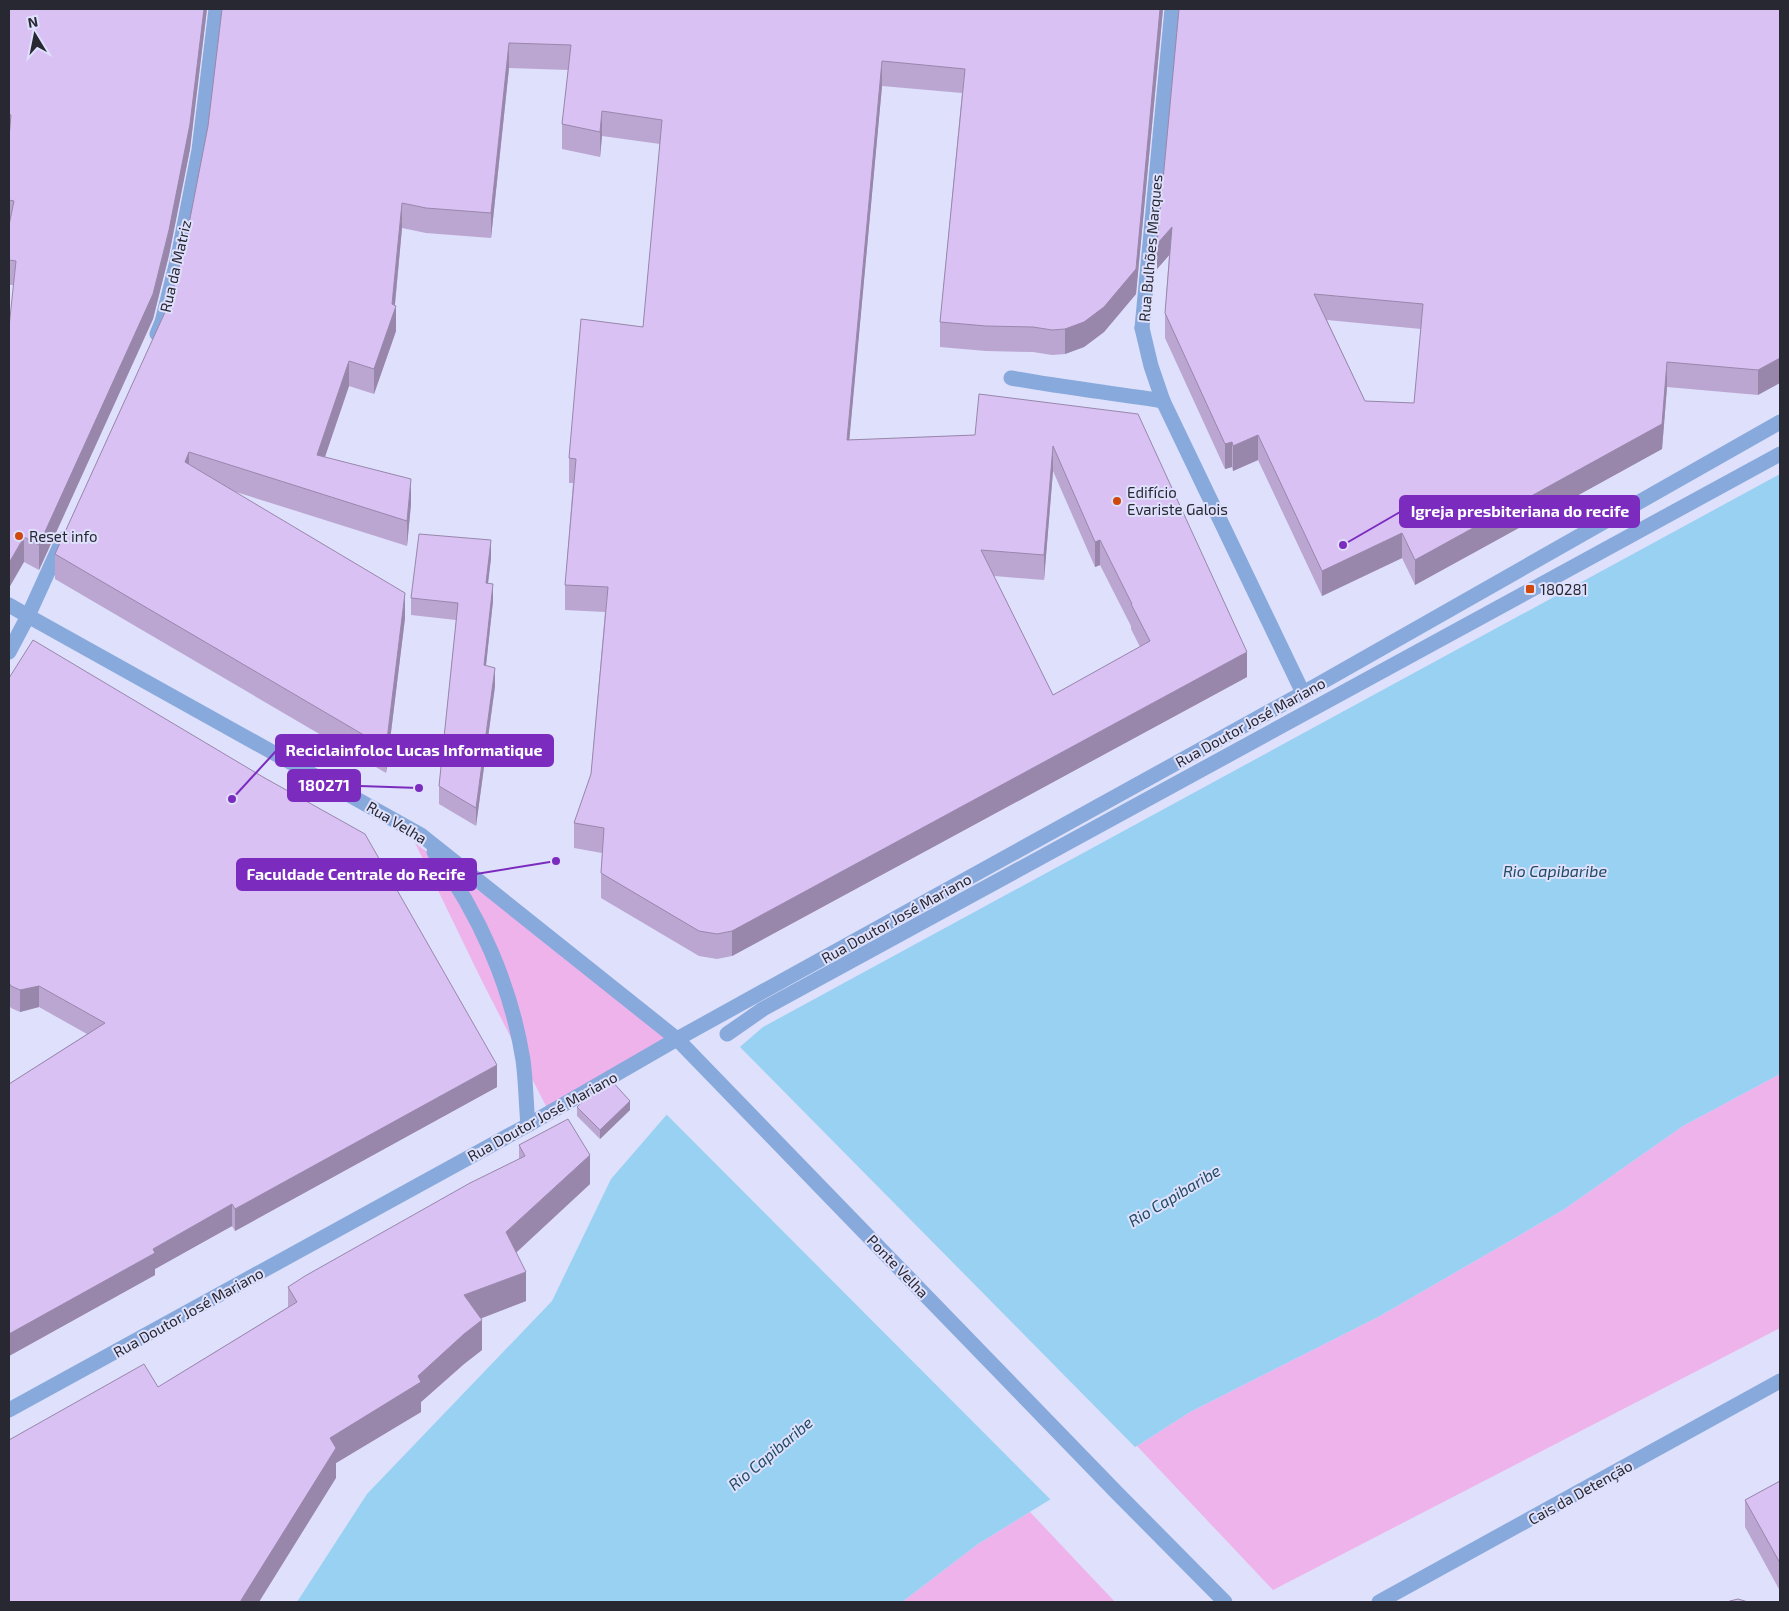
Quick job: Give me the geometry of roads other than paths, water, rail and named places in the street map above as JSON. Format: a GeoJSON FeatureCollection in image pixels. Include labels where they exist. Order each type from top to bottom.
{"type":"FeatureCollection","features":[{"type":"Feature","properties":{"kind":"street","name":"Rua da Matriz"},"geometry":{"type":"LineString","coordinates":[[150,349],[162,322],[178,257],[199,150],[216,9]]}},
{"type":"Feature","properties":{"kind":"street","name":"Rua Bulhões Marques"},"geometry":{"type":"LineString","coordinates":[[1172,9],[1142,328],[1151,366],[1163,402],[1303,693]]}},
{"type":"Feature","properties":{"kind":"street"},"geometry":{"type":"LineString","coordinates":[[1011,378],[1064,388],[1111,393],[1163,402]]}},
{"type":"Feature","properties":{"kind":"street","name":"Rua Doutor José Mariano"},"geometry":{"type":"LineString","coordinates":[[9,1410],[528,1125],[677,1039],[1303,693],[1780,422]]}},
{"type":"Feature","properties":{"kind":"street"},"geometry":{"type":"LineString","coordinates":[[727,1034],[763,1009],[1780,454]]}},
{"type":"Feature","properties":{"kind":"street"},"geometry":{"type":"LineString","coordinates":[[9,652],[28,616],[68,527]]}},
{"type":"Feature","properties":{"kind":"street","name":"Rua Velha"},"geometry":{"type":"LineString","coordinates":[[9,605],[421,835],[677,1039]]}},
{"type":"Feature","properties":{"kind":"street"},"geometry":{"type":"LineString","coordinates":[[421,835],[451,875],[466,900],[497,964],[512,1011],[522,1060],[528,1125]]}},
{"type":"Feature","properties":{"kind":"street","name":"Ponte Velha"},"geometry":{"type":"LineString","coordinates":[[677,1039],[695,1055],[1118,1494],[1225,1602]]}},
{"type":"Feature","properties":{"kind":"street","name":"Cais da Detenção"},"geometry":{"type":"LineString","coordinates":[[1379,1602],[1780,1381]]}},
{"type":"Feature","properties":{"kind":"water","name":"Rio Capibaribe"},"geometry":{"type":"Polygon","coordinates":[[[1780,474],[1780,1074],[1683,1126],[1563,1210],[1380,1316],[1190,1412],[978,1544],[902,1602],[297,1602],[367,1494],[552,1301],[611,1179],[682,1097],[763,1027],[1780,474]]]}},
{"type":"Feature","properties":{"kind":"place","name":"Edifício Evariste Galois"},"geometry":{"type":"Point","coordinates":[1117,501]}},
{"type":"Feature","properties":{"kind":"place","name":"Reset info"},"geometry":{"type":"Point","coordinates":[19,536]}},
{"type":"Feature","properties":{"kind":"place","name":"Igreja presbiteriana do recife"},"geometry":{"type":"Point","coordinates":[1343,545]}},
{"type":"Feature","properties":{"kind":"place","name":"180281"},"geometry":{"type":"Point","coordinates":[1530,589]}},
{"type":"Feature","properties":{"kind":"place","name":"180271"},"geometry":{"type":"Point","coordinates":[419,788]}},
{"type":"Feature","properties":{"kind":"place","name":"Reciclainfoloc Lucas Informatique"},"geometry":{"type":"Point","coordinates":[232,799]}},
{"type":"Feature","properties":{"kind":"place","name":"Faculdade Centrale do Recife"},"geometry":{"type":"Point","coordinates":[556,861]}}]}
